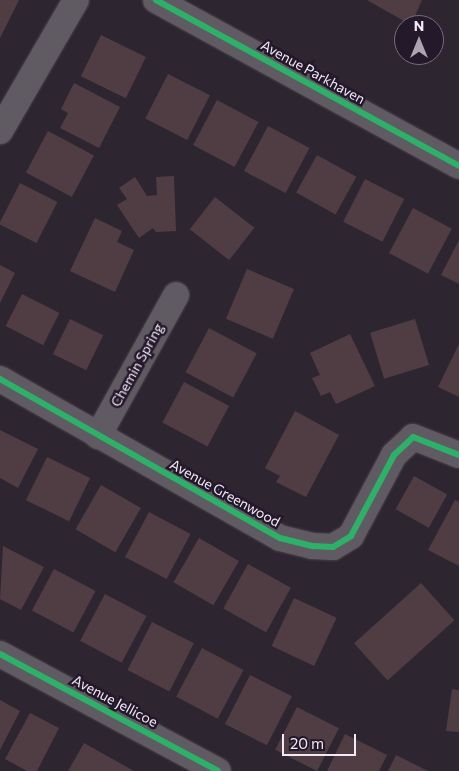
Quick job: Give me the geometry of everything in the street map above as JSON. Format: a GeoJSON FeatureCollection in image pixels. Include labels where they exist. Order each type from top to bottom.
{"type":"FeatureCollection","features":[{"type":"Feature","properties":{"kind":"street"},"geometry":{"type":"LineString","coordinates":[[0,131],[76,0]]}},
{"type":"Feature","properties":{"kind":"street","name":"Avenue Parkhaven"},"geometry":{"type":"LineString","coordinates":[[156,0],[459,166]]}},
{"type":"Feature","properties":{"kind":"street","name":"Chemin Spring"},"geometry":{"type":"LineString","coordinates":[[98,436],[176,295]]}},
{"type":"Feature","properties":{"kind":"street","name":"Avenue Greenwood"},"geometry":{"type":"LineString","coordinates":[[0,379],[280,538],[313,546],[332,547],[352,536],[394,455],[413,437],[459,455]]}},
{"type":"Feature","properties":{"kind":"street","name":"Avenue Jellicoe"},"geometry":{"type":"LineString","coordinates":[[0,654],[218,771]]}},
{"type":"Feature","properties":{"kind":"building"},"geometry":{"type":"Polygon","coordinates":[[[0,0],[19,0],[0,38],[0,0]]]}},
{"type":"Feature","properties":{"kind":"building"},"geometry":{"type":"Polygon","coordinates":[[[367,0],[422,0],[415,15],[394,15],[367,0]]]}},
{"type":"Feature","properties":{"kind":"building"},"geometry":{"type":"Polygon","coordinates":[[[101,35],[146,57],[126,98],[81,76],[101,35]]]}},
{"type":"Feature","properties":{"kind":"building"},"geometry":{"type":"Polygon","coordinates":[[[168,74],[210,95],[187,140],[145,119],[168,74]]]}},
{"type":"Feature","properties":{"kind":"building"},"geometry":{"type":"Polygon","coordinates":[[[74,83],[120,107],[99,148],[60,128],[68,113],[61,109],[74,83]]]}},
{"type":"Feature","properties":{"kind":"building"},"geometry":{"type":"Polygon","coordinates":[[[217,100],[258,122],[235,167],[193,145],[217,100]]]}},
{"type":"Feature","properties":{"kind":"building"},"geometry":{"type":"Polygon","coordinates":[[[268,126],[309,148],[286,193],[244,171],[268,126]]]}},
{"type":"Feature","properties":{"kind":"building"},"geometry":{"type":"Polygon","coordinates":[[[48,131],[94,155],[72,197],[26,172],[48,131]]]}},
{"type":"Feature","properties":{"kind":"building"},"geometry":{"type":"Polygon","coordinates":[[[317,155],[356,177],[336,214],[296,193],[317,155]]]}},
{"type":"Feature","properties":{"kind":"building"},"geometry":{"type":"Polygon","coordinates":[[[174,176],[176,231],[156,232],[153,228],[139,238],[117,205],[127,199],[119,188],[135,177],[147,196],[157,195],[156,177],[174,176]]]}},
{"type":"Feature","properties":{"kind":"building"},"geometry":{"type":"Polygon","coordinates":[[[365,179],[404,199],[382,242],[343,222],[365,179]]]}},
{"type":"Feature","properties":{"kind":"building"},"geometry":{"type":"Polygon","coordinates":[[[20,183],[57,202],[37,243],[0,224],[20,183]]]}},
{"type":"Feature","properties":{"kind":"building"},"geometry":{"type":"Polygon","coordinates":[[[215,197],[254,228],[229,260],[190,229],[215,197]]]}},
{"type":"Feature","properties":{"kind":"building"},"geometry":{"type":"Polygon","coordinates":[[[413,208],[452,229],[428,274],[389,253],[413,208]]]}},
{"type":"Feature","properties":{"kind":"building"},"geometry":{"type":"Polygon","coordinates":[[[95,218],[122,231],[117,242],[134,250],[115,292],[70,271],[95,218]]]}},
{"type":"Feature","properties":{"kind":"building"},"geometry":{"type":"Polygon","coordinates":[[[459,240],[459,284],[441,275],[459,240]]]}},
{"type":"Feature","properties":{"kind":"building"},"geometry":{"type":"Polygon","coordinates":[[[0,265],[15,273],[0,303],[0,265]]]}},
{"type":"Feature","properties":{"kind":"building"},"geometry":{"type":"Polygon","coordinates":[[[247,269],[294,289],[273,339],[226,319],[247,269]]]}},
{"type":"Feature","properties":{"kind":"building"},"geometry":{"type":"Polygon","coordinates":[[[22,294],[59,313],[43,345],[6,326],[22,294]]]}},
{"type":"Feature","properties":{"kind":"building"},"geometry":{"type":"Polygon","coordinates":[[[70,319],[103,335],[86,370],[53,354],[70,319]]]}},
{"type":"Feature","properties":{"kind":"building"},"geometry":{"type":"Polygon","coordinates":[[[415,319],[429,365],[384,379],[370,333],[415,319]]]}},
{"type":"Feature","properties":{"kind":"building"},"geometry":{"type":"Polygon","coordinates":[[[209,328],[257,353],[233,397],[186,372],[209,328]]]}},
{"type":"Feature","properties":{"kind":"building"},"geometry":{"type":"Polygon","coordinates":[[[350,334],[375,386],[336,404],[330,392],[321,396],[312,378],[320,375],[310,353],[350,334]]]}},
{"type":"Feature","properties":{"kind":"building"},"geometry":{"type":"Polygon","coordinates":[[[459,344],[459,397],[438,387],[459,344]]]}},
{"type":"Feature","properties":{"kind":"building"},"geometry":{"type":"Polygon","coordinates":[[[184,382],[229,406],[207,447],[162,423],[184,382]]]}},
{"type":"Feature","properties":{"kind":"building"},"geometry":{"type":"Polygon","coordinates":[[[295,411],[339,435],[306,497],[276,482],[280,476],[265,468],[295,411]]]}},
{"type":"Feature","properties":{"kind":"building"},"geometry":{"type":"Polygon","coordinates":[[[0,430],[38,449],[18,488],[0,478],[0,430]]]}},
{"type":"Feature","properties":{"kind":"building"},"geometry":{"type":"Polygon","coordinates":[[[47,457],[90,478],[69,521],[26,500],[47,457]]]}},
{"type":"Feature","properties":{"kind":"building"},"geometry":{"type":"Polygon","coordinates":[[[414,476],[447,494],[429,528],[396,509],[414,476]]]}},
{"type":"Feature","properties":{"kind":"building"},"geometry":{"type":"Polygon","coordinates":[[[101,485],[141,508],[115,552],[76,529],[101,485]]]}},
{"type":"Feature","properties":{"kind":"building"},"geometry":{"type":"Polygon","coordinates":[[[455,500],[459,502],[459,566],[428,550],[455,500]]]}},
{"type":"Feature","properties":{"kind":"building"},"geometry":{"type":"Polygon","coordinates":[[[149,512],[190,534],[167,579],[125,557],[149,512]]]}},
{"type":"Feature","properties":{"kind":"building"},"geometry":{"type":"Polygon","coordinates":[[[199,538],[239,561],[213,605],[173,582],[199,538]]]}},
{"type":"Feature","properties":{"kind":"building"},"geometry":{"type":"Polygon","coordinates":[[[3,546],[44,567],[21,610],[0,599],[3,546]]]}},
{"type":"Feature","properties":{"kind":"building"},"geometry":{"type":"Polygon","coordinates":[[[248,564],[291,588],[266,632],[223,609],[248,564]]]}},
{"type":"Feature","properties":{"kind":"building"},"geometry":{"type":"Polygon","coordinates":[[[54,569],[95,591],[73,633],[32,610],[54,569]]]}},
{"type":"Feature","properties":{"kind":"building"},"geometry":{"type":"Polygon","coordinates":[[[421,583],[454,620],[388,680],[354,643],[421,583]]]}},
{"type":"Feature","properties":{"kind":"building"},"geometry":{"type":"Polygon","coordinates":[[[105,594],[146,616],[122,663],[80,641],[105,594]]]}},
{"type":"Feature","properties":{"kind":"building"},"geometry":{"type":"Polygon","coordinates":[[[294,598],[337,618],[314,666],[272,646],[294,598]]]}},
{"type":"Feature","properties":{"kind":"building"},"geometry":{"type":"Polygon","coordinates":[[[152,622],[194,643],[169,691],[127,670],[152,622]]]}},
{"type":"Feature","properties":{"kind":"building"},"geometry":{"type":"Polygon","coordinates":[[[202,648],[243,670],[218,719],[176,697],[202,648]]]}},
{"type":"Feature","properties":{"kind":"building"},"geometry":{"type":"Polygon","coordinates":[[[250,675],[292,696],[267,745],[225,724],[250,675]]]}},
{"type":"Feature","properties":{"kind":"building"},"geometry":{"type":"Polygon","coordinates":[[[452,689],[459,690],[459,732],[446,731],[452,689]]]}},
{"type":"Feature","properties":{"kind":"building"},"geometry":{"type":"Polygon","coordinates":[[[0,700],[20,711],[0,750],[0,700]]]}},
{"type":"Feature","properties":{"kind":"building"},"geometry":{"type":"Polygon","coordinates":[[[297,707],[339,728],[317,771],[275,750],[297,707]]]}},
{"type":"Feature","properties":{"kind":"building"},"geometry":{"type":"Polygon","coordinates":[[[30,713],[59,728],[37,771],[27,771],[5,759],[30,713]]]}},
{"type":"Feature","properties":{"kind":"building"},"geometry":{"type":"Polygon","coordinates":[[[345,734],[387,755],[379,771],[327,771],[345,734]]]}},
{"type":"Feature","properties":{"kind":"building"},"geometry":{"type":"Polygon","coordinates":[[[84,743],[134,771],[68,771],[84,743]]]}},
{"type":"Feature","properties":{"kind":"building"},"geometry":{"type":"Polygon","coordinates":[[[396,755],[428,771],[388,771],[396,755]]]}},
{"type":"Feature","properties":{"kind":"cycle path"},"geometry":{"type":"LineString","coordinates":[[156,0],[459,166]]}},
{"type":"Feature","properties":{"kind":"cycle path"},"geometry":{"type":"LineString","coordinates":[[0,379],[280,538],[313,546],[333,547],[351,536],[394,455],[413,437],[459,455]]}},
{"type":"Feature","properties":{"kind":"cycle path"},"geometry":{"type":"LineString","coordinates":[[0,654],[218,771]]}}]}
